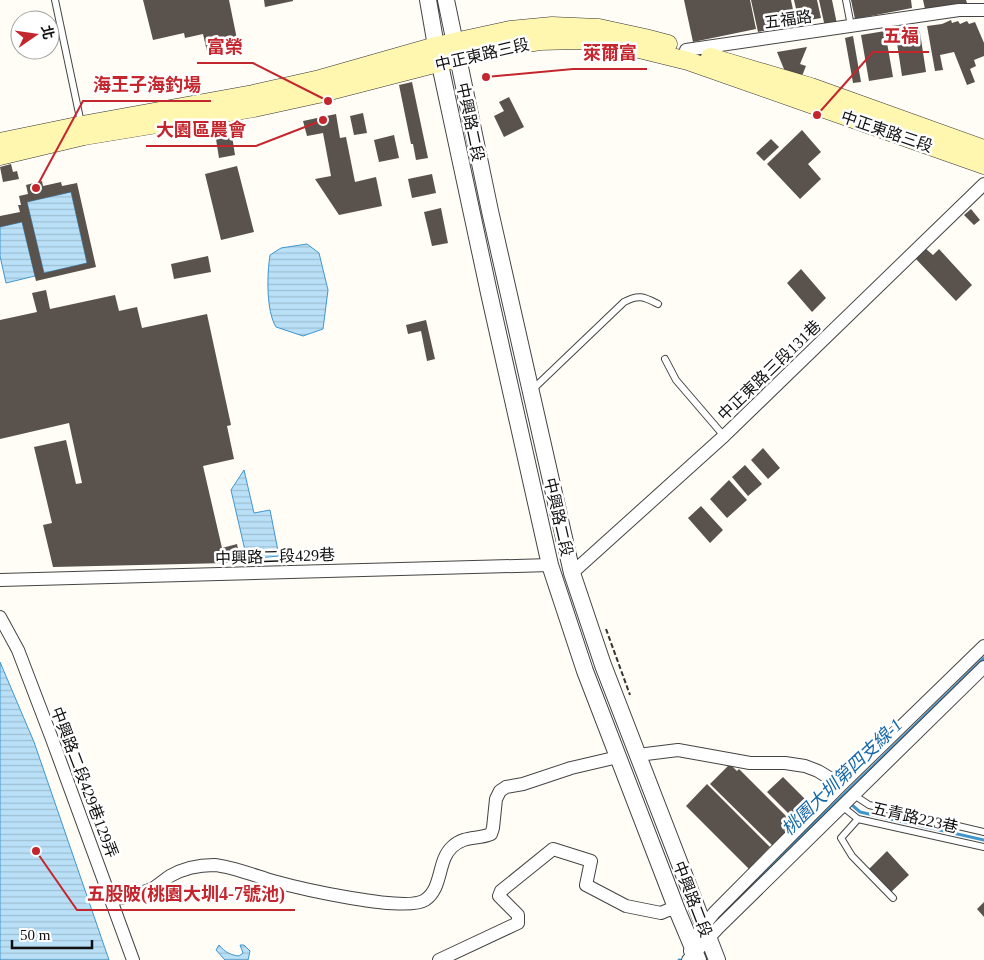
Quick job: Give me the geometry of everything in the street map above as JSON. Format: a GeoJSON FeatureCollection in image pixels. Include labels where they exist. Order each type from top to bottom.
{"type":"FeatureCollection","features":[{"type":"Feature","properties":{"kind":"main road","name":"中正東路三段"},"geometry":{"type":"LineString","coordinates":[[0,142],[254,108],[440,63],[455,50],[510,30],[552,26],[599,28],[645,38],[811,87],[984,148]]}},
{"type":"Feature","properties":{"kind":"main road","name":"中正東路三段"},"geometry":{"type":"LineString","coordinates":[[0,156],[83,131],[320,79],[436,46],[455,50],[500,47],[540,41],[579,40],[618,44],[688,61],[984,165]]}},
{"type":"Feature","properties":{"kind":"street","name":"中興路二段"},"geometry":{"type":"LineString","coordinates":[[428,0],[436,46],[514,408],[550,565],[585,671],[677,910],[692,955]]}},
{"type":"Feature","properties":{"kind":"street","name":"中興路二段"},"geometry":{"type":"LineString","coordinates":[[446,0],[485,188],[572,573],[603,665],[717,960]]}},
{"type":"Feature","properties":{"kind":"street","name":"五福路"},"geometry":{"type":"LineString","coordinates":[[686,50],[959,10],[984,10]]}},
{"type":"Feature","properties":{"kind":"street","name":"中正東路三段131巷"},"geometry":{"type":"LineString","coordinates":[[572,573],[724,436],[984,184]]}},
{"type":"Feature","properties":{"kind":"street"},"geometry":{"type":"LineString","coordinates":[[468,192],[485,188]]}},
{"type":"Feature","properties":{"kind":"street"},"geometry":{"type":"LineString","coordinates":[[550,565],[572,573]]}},
{"type":"Feature","properties":{"kind":"street","name":"中興路二段429巷"},"geometry":{"type":"LineString","coordinates":[[0,580],[550,565]]}},
{"type":"Feature","properties":{"kind":"street","name":"中興路二段429巷129弄"},"geometry":{"type":"LineString","coordinates":[[0,617],[18,650],[133,960]]}},
{"type":"Feature","properties":{"kind":"street"},"geometry":{"type":"LineString","coordinates":[[692,955],[706,931],[841,785],[984,646]]}},
{"type":"Feature","properties":{"kind":"street"},"geometry":{"type":"LineString","coordinates":[[706,931],[843,807],[984,668]]}},
{"type":"Feature","properties":{"kind":"street"},"geometry":{"type":"LineString","coordinates":[[112,900],[154,888],[171,875],[187,868],[202,865],[217,866],[285,884],[359,899],[396,903],[414,903],[425,900],[439,879],[441,863],[451,847],[464,839],[484,837],[490,834],[493,828],[496,799],[500,791],[506,787],[523,784],[571,768],[618,757],[678,750],[750,763],[785,763],[806,766],[841,785]]}},
{"type":"Feature","properties":{"kind":"street"},"geometry":{"type":"LineString","coordinates":[[439,960],[518,923],[518,915],[499,896],[500,891],[553,849],[591,860],[586,885],[626,906],[661,913],[668,910],[677,910]]}},
{"type":"Feature","properties":{"kind":"lane"},"geometry":{"type":"LineString","coordinates":[[55,0],[83,131]]}},
{"type":"Feature","properties":{"kind":"lane"},"geometry":{"type":"LineString","coordinates":[[846,0],[851,26]]}},
{"type":"Feature","properties":{"kind":"lane"},"geometry":{"type":"LineString","coordinates":[[531,391],[624,302],[634,297],[644,297],[658,304]]}},
{"type":"Feature","properties":{"kind":"lane"},"geometry":{"type":"LineString","coordinates":[[665,359],[676,380],[724,436]]}},
{"type":"Feature","properties":{"kind":"lane","name":"五青路223巷"},"geometry":{"type":"LineString","coordinates":[[854,795],[868,805],[984,832]]}},
{"type":"Feature","properties":{"kind":"lane","name":"五青路223巷"},"geometry":{"type":"LineString","coordinates":[[843,807],[858,819],[984,847]]}},
{"type":"Feature","properties":{"kind":"lane"},"geometry":{"type":"LineString","coordinates":[[858,819],[841,838],[852,856],[893,898]]}},
{"type":"Feature","properties":{"kind":"water"},"geometry":{"type":"Polygon","coordinates":[[[71,192],[87,263],[44,273],[27,202],[71,192]]]}},
{"type":"Feature","properties":{"kind":"water"},"geometry":{"type":"Polygon","coordinates":[[[22,222],[35,276],[6,283],[0,256],[0,227],[22,222]]]}},
{"type":"Feature","properties":{"kind":"water"},"geometry":{"type":"Polygon","coordinates":[[[307,244],[319,253],[328,290],[323,329],[303,336],[276,327],[270,312],[268,272],[270,255],[281,248],[307,244]]]}},
{"type":"Feature","properties":{"kind":"water"},"geometry":{"type":"Polygon","coordinates":[[[244,470],[254,513],[270,510],[279,556],[247,559],[231,490],[244,470]]]}},
{"type":"Feature","properties":{"kind":"water"},"geometry":{"type":"Polygon","coordinates":[[[0,662],[34,742],[109,960],[0,960],[0,662]]]}},
{"type":"Feature","properties":{"kind":"water"},"geometry":{"type":"Polygon","coordinates":[[[219,945],[228,953],[239,956],[243,953],[240,945],[244,945],[250,951],[248,960],[225,960],[216,950],[219,945]]]}},
{"type":"Feature","properties":{"kind":"building"},"geometry":{"type":"Polygon","coordinates":[[[143,0],[229,0],[239,49],[208,56],[203,34],[185,38],[184,33],[153,40],[143,0]]]}},
{"type":"Feature","properties":{"kind":"building"},"geometry":{"type":"Polygon","coordinates":[[[264,0],[293,0],[293,1],[265,7],[264,0]]]}},
{"type":"Feature","properties":{"kind":"building"},"geometry":{"type":"Polygon","coordinates":[[[684,0],[750,0],[756,29],[693,42],[684,0]]]}},
{"type":"Feature","properties":{"kind":"building"},"geometry":{"type":"Polygon","coordinates":[[[751,0],[791,0],[796,24],[758,32],[751,0]]]}},
{"type":"Feature","properties":{"kind":"building"},"geometry":{"type":"Polygon","coordinates":[[[794,0],[817,0],[821,18],[799,22],[794,0]]]}},
{"type":"Feature","properties":{"kind":"building"},"geometry":{"type":"Polygon","coordinates":[[[819,0],[832,0],[837,24],[825,27],[819,0]]]}},
{"type":"Feature","properties":{"kind":"building"},"geometry":{"type":"Polygon","coordinates":[[[851,0],[911,0],[912,8],[855,19],[851,0]]]}},
{"type":"Feature","properties":{"kind":"building"},"geometry":{"type":"Polygon","coordinates":[[[923,0],[966,0],[967,3],[925,9],[923,0]]]}},
{"type":"Feature","properties":{"kind":"building"},"geometry":{"type":"Polygon","coordinates":[[[951,20],[952,23],[958,21],[960,24],[967,21],[969,24],[975,22],[984,43],[984,56],[974,60],[976,66],[970,69],[975,82],[967,85],[954,52],[940,55],[943,70],[935,71],[927,26],[942,24],[951,20]]]}},
{"type":"Feature","properties":{"kind":"building"},"geometry":{"type":"Polygon","coordinates":[[[919,26],[926,72],[902,76],[895,30],[919,26]]]}},
{"type":"Feature","properties":{"kind":"building"},"geometry":{"type":"Polygon","coordinates":[[[885,31],[893,77],[869,81],[861,35],[885,31]]]}},
{"type":"Feature","properties":{"kind":"building"},"geometry":{"type":"Polygon","coordinates":[[[853,36],[861,82],[853,83],[845,38],[853,36]]]}},
{"type":"Feature","properties":{"kind":"building"},"geometry":{"type":"Polygon","coordinates":[[[807,47],[800,64],[806,66],[802,76],[786,74],[777,52],[807,47]]]}},
{"type":"Feature","properties":{"kind":"building"},"geometry":{"type":"Polygon","coordinates":[[[412,82],[428,158],[416,160],[399,85],[412,82]]]}},
{"type":"Feature","properties":{"kind":"building"},"geometry":{"type":"Polygon","coordinates":[[[509,97],[524,127],[504,137],[494,116],[504,111],[499,102],[509,97]]]}},
{"type":"Feature","properties":{"kind":"building"},"geometry":{"type":"Polygon","coordinates":[[[363,113],[367,133],[354,135],[350,116],[363,113]]]}},
{"type":"Feature","properties":{"kind":"building"},"geometry":{"type":"Polygon","coordinates":[[[336,114],[340,138],[346,137],[355,182],[376,177],[382,206],[339,215],[315,179],[331,176],[323,133],[307,136],[303,121],[336,114]]]}},
{"type":"Feature","properties":{"kind":"building"},"geometry":{"type":"Polygon","coordinates":[[[802,130],[821,152],[808,164],[821,179],[800,199],[767,164],[802,130]]]}},
{"type":"Feature","properties":{"kind":"building"},"geometry":{"type":"Polygon","coordinates":[[[394,135],[399,158],[379,162],[374,140],[394,135]]]}},
{"type":"Feature","properties":{"kind":"building"},"geometry":{"type":"Polygon","coordinates":[[[232,136],[235,155],[219,158],[216,139],[232,136]]]}},
{"type":"Feature","properties":{"kind":"building"},"geometry":{"type":"Polygon","coordinates":[[[771,139],[779,147],[764,161],[756,153],[771,139]]]}},
{"type":"Feature","properties":{"kind":"building"},"geometry":{"type":"Polygon","coordinates":[[[11,164],[13,172],[17,171],[19,179],[3,182],[0,167],[11,164]]]}},
{"type":"Feature","properties":{"kind":"building"},"geometry":{"type":"Polygon","coordinates":[[[237,166],[254,232],[221,240],[205,174],[237,166]]]}},
{"type":"Feature","properties":{"kind":"building"},"geometry":{"type":"Polygon","coordinates":[[[432,174],[436,193],[412,198],[408,179],[432,174]]]}},
{"type":"Feature","properties":{"kind":"building"},"geometry":{"type":"Polygon","coordinates":[[[42,181],[43,186],[61,182],[62,186],[77,183],[96,267],[36,281],[22,222],[0,227],[0,216],[20,212],[18,205],[21,205],[19,196],[28,194],[26,185],[42,181]],[[71,192],[27,202],[44,273],[87,263],[71,192]]]}},
{"type":"Feature","properties":{"kind":"building"},"geometry":{"type":"Polygon","coordinates":[[[441,208],[448,243],[432,246],[424,212],[441,208]]]}},
{"type":"Feature","properties":{"kind":"building"},"geometry":{"type":"Polygon","coordinates":[[[971,209],[980,220],[974,225],[964,215],[971,209]]]}},
{"type":"Feature","properties":{"kind":"building"},"geometry":{"type":"Polygon","coordinates":[[[925,248],[933,255],[939,249],[972,285],[956,301],[915,258],[925,248]]]}},
{"type":"Feature","properties":{"kind":"building"},"geometry":{"type":"Polygon","coordinates":[[[208,256],[211,272],[174,279],[171,264],[208,256]]]}},
{"type":"Feature","properties":{"kind":"building"},"geometry":{"type":"Polygon","coordinates":[[[801,269],[826,298],[812,312],[787,283],[801,269]]]}},
{"type":"Feature","properties":{"kind":"building"},"geometry":{"type":"Polygon","coordinates":[[[46,290],[50,309],[115,295],[119,311],[137,307],[142,328],[207,314],[231,425],[227,426],[234,459],[203,466],[222,548],[237,544],[240,560],[227,563],[53,567],[43,525],[52,523],[34,447],[66,440],[76,484],[82,483],[69,423],[0,439],[0,320],[37,312],[32,293],[46,290]]]}},
{"type":"Feature","properties":{"kind":"building"},"geometry":{"type":"Polygon","coordinates":[[[426,320],[435,359],[427,361],[421,331],[408,334],[406,325],[426,320]]]}},
{"type":"Feature","properties":{"kind":"building"},"geometry":{"type":"Polygon","coordinates":[[[763,448],[780,468],[768,479],[751,460],[763,448]]]}},
{"type":"Feature","properties":{"kind":"building"},"geometry":{"type":"Polygon","coordinates":[[[745,465],[762,484],[748,496],[732,477],[745,465]]]}},
{"type":"Feature","properties":{"kind":"building"},"geometry":{"type":"Polygon","coordinates":[[[729,480],[747,500],[727,518],[710,499],[729,480]]]}},
{"type":"Feature","properties":{"kind":"building"},"geometry":{"type":"Polygon","coordinates":[[[701,506],[723,530],[710,543],[688,518],[701,506]]]}},
{"type":"Feature","properties":{"kind":"building"},"geometry":{"type":"Polygon","coordinates":[[[730,764],[737,771],[739,769],[794,824],[773,846],[710,784],[730,764]]]}},
{"type":"Feature","properties":{"kind":"building"},"geometry":{"type":"Polygon","coordinates":[[[783,777],[812,806],[796,821],[767,792],[783,777]]]}},
{"type":"Feature","properties":{"kind":"building"},"geometry":{"type":"Polygon","coordinates":[[[707,784],[770,847],[749,869],[686,806],[707,784]]]}},
{"type":"Feature","properties":{"kind":"building"},"geometry":{"type":"Polygon","coordinates":[[[887,851],[909,875],[891,892],[869,869],[887,851]]]}},
{"type":"Feature","properties":{"kind":"building"},"geometry":{"type":"Polygon","coordinates":[[[984,902],[984,917],[977,909],[984,902]]]}},
{"type":"Feature","properties":{"kind":"waterway","name":"桃園大圳第四支線-1"},"geometry":{"type":"LineString","coordinates":[[743,893],[984,658]]}},
{"type":"Feature","properties":{"kind":"waterway"},"geometry":{"type":"LineString","coordinates":[[852,805],[860,812],[984,840]]}},
{"type":"Feature","properties":{"kind":"place","name":"萊爾富"},"geometry":{"type":"Point","coordinates":[486,77]}},
{"type":"Feature","properties":{"kind":"place","name":"富榮"},"geometry":{"type":"Point","coordinates":[328,101]}},
{"type":"Feature","properties":{"kind":"place","name":"五福"},"geometry":{"type":"Point","coordinates":[817,115]}},
{"type":"Feature","properties":{"kind":"place","name":"大園區農會"},"geometry":{"type":"Point","coordinates":[323,120]}},
{"type":"Feature","properties":{"kind":"place","name":"海王子海釣場"},"geometry":{"type":"Point","coordinates":[36,188]}},
{"type":"Feature","properties":{"kind":"place","name":"五股陂(桃園大圳4-7號池)"},"geometry":{"type":"Point","coordinates":[36,851]}}]}
